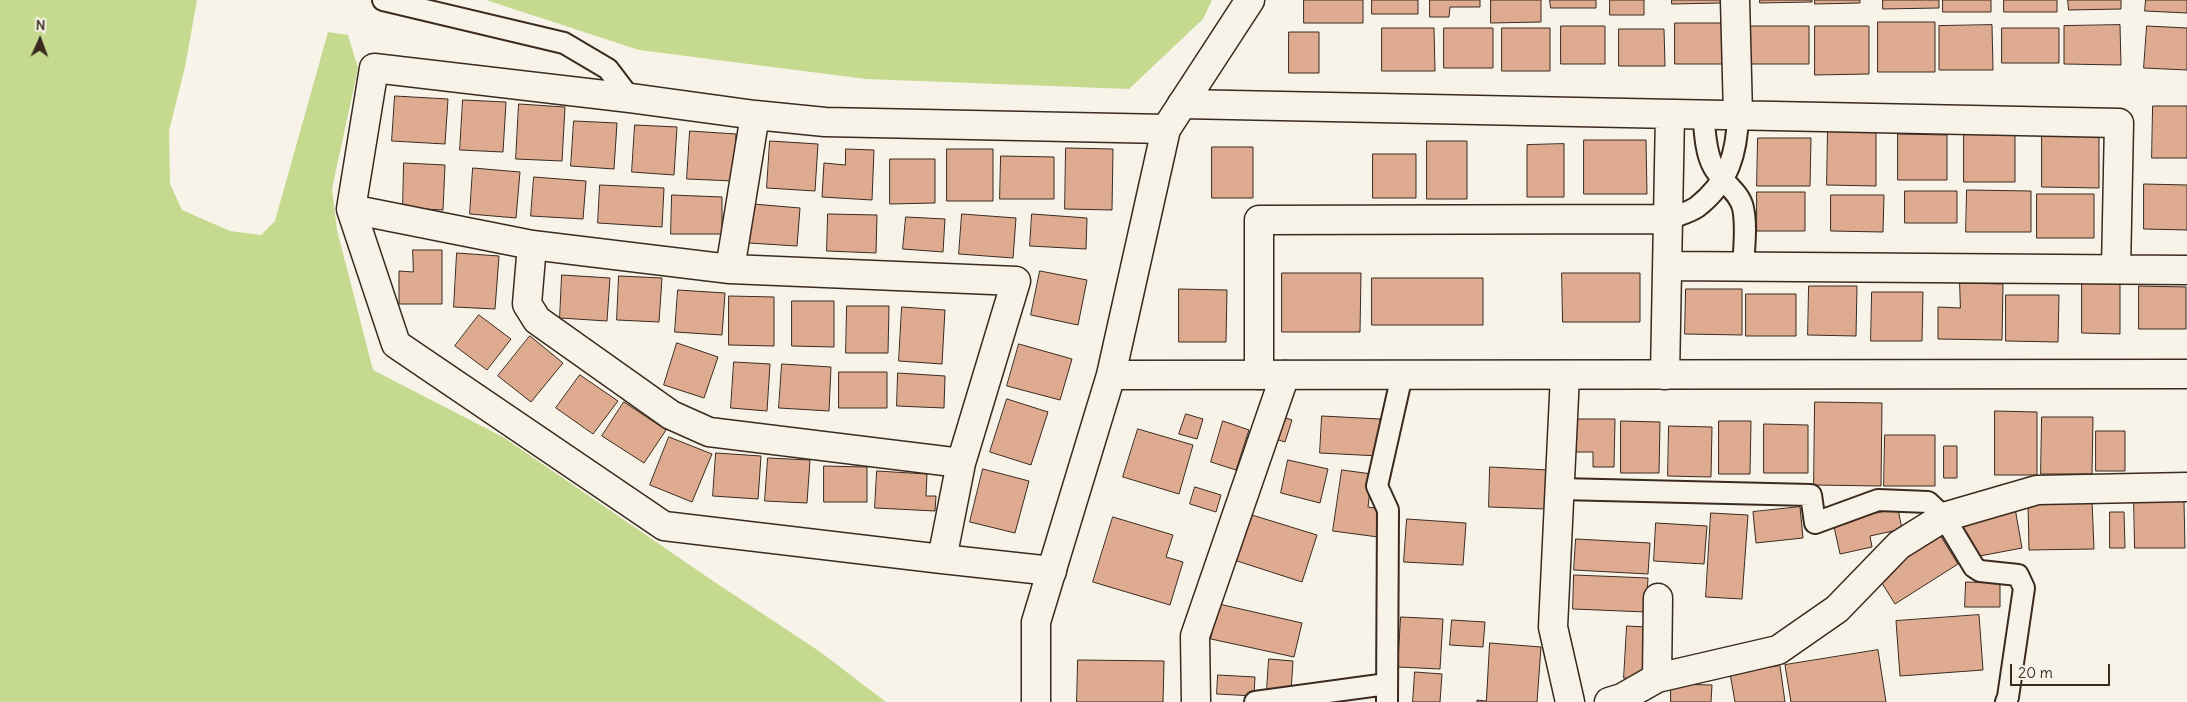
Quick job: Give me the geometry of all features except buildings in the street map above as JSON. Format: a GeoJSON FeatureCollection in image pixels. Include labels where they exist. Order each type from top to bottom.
{"type":"FeatureCollection","features":[{"type":"Feature","properties":{"kind":"street"},"geometry":{"type":"LineString","coordinates":[[1036,702],[1036,622],[1111,375],[1166,129],[1250,0]]}},
{"type":"Feature","properties":{"kind":"street"},"geometry":{"type":"LineString","coordinates":[[1735,0],[1738,115]]}},
{"type":"Feature","properties":{"kind":"street"},"geometry":{"type":"LineString","coordinates":[[1052,570],[942,560],[664,526],[396,344],[352,209],[374,68],[630,98],[756,116],[825,122],[1166,129]]}},
{"type":"Feature","properties":{"kind":"street"},"geometry":{"type":"LineString","coordinates":[[1182,104],[2119,123],[2116,269]]}},
{"type":"Feature","properties":{"kind":"street"},"geometry":{"type":"LineString","coordinates":[[1665,375],[1670,114]]}},
{"type":"Feature","properties":{"kind":"street"},"geometry":{"type":"LineString","coordinates":[[730,269],[756,116]]}},
{"type":"Feature","properties":{"kind":"street"},"geometry":{"type":"LineString","coordinates":[[352,209],[532,245],[730,269],[1016,281],[961,463],[942,560]]}},
{"type":"Feature","properties":{"kind":"street"},"geometry":{"type":"LineString","coordinates":[[1196,702],[1195,636],[1272,375],[1259,220],[1669,218]]}},
{"type":"Feature","properties":{"kind":"street"},"geometry":{"type":"LineString","coordinates":[[532,245],[527,304],[537,320],[671,416],[709,432],[961,463]]}},
{"type":"Feature","properties":{"kind":"street"},"geometry":{"type":"LineString","coordinates":[[1668,266],[2187,270]]}},
{"type":"Feature","properties":{"kind":"street"},"geometry":{"type":"LineString","coordinates":[[1111,375],[2187,374]]}},
{"type":"Feature","properties":{"kind":"street"},"geometry":{"type":"LineString","coordinates":[[1565,375],[1553,627],[1570,702]]}},
{"type":"Feature","properties":{"kind":"street"},"geometry":{"type":"LineString","coordinates":[[1609,702],[1622,698],[1657,678],[1778,650],[1837,608],[1899,544],[1944,517],[2037,490],[2187,487]]}},
{"type":"Feature","properties":{"kind":"street"},"geometry":{"type":"LineString","coordinates":[[1657,678],[1658,598]]}},
{"type":"Feature","properties":{"kind":"lane"},"geometry":{"type":"LineString","coordinates":[[383,0],[564,43],[608,69],[630,98]]}},
{"type":"Feature","properties":{"kind":"lane"},"geometry":{"type":"LineString","coordinates":[[1703,114],[1707,149],[1712,164],[1722,179],[1735,192],[1743,208],[1743,267]]}},
{"type":"Feature","properties":{"kind":"lane"},"geometry":{"type":"LineString","coordinates":[[1669,218],[1696,208],[1716,188],[1732,162],[1737,141],[1738,115]]}},
{"type":"Feature","properties":{"kind":"lane"},"geometry":{"type":"LineString","coordinates":[[1255,702],[1387,693],[1388,510],[1377,486],[1402,375]]}},
{"type":"Feature","properties":{"kind":"lane"},"geometry":{"type":"LineString","coordinates":[[1560,489],[1811,495],[1815,523],[1878,500],[1928,502],[1944,517],[1974,567],[1980,571],[2018,575],[2024,588],[2006,702]]}},
{"type":"Feature","properties":{"kind":"green space"},"geometry":{"type":"Polygon","coordinates":[[[0,0],[197,0],[185,67],[169,131],[170,184],[182,210],[230,231],[261,235],[275,221],[328,32],[348,35],[358,68],[332,189],[337,230],[373,370],[503,437],[819,651],[886,702],[0,702],[0,0]]]}},
{"type":"Feature","properties":{"kind":"green space"},"geometry":{"type":"Polygon","coordinates":[[[486,0],[1212,0],[1203,19],[1129,89],[866,79],[639,50],[486,0]]]}}]}
